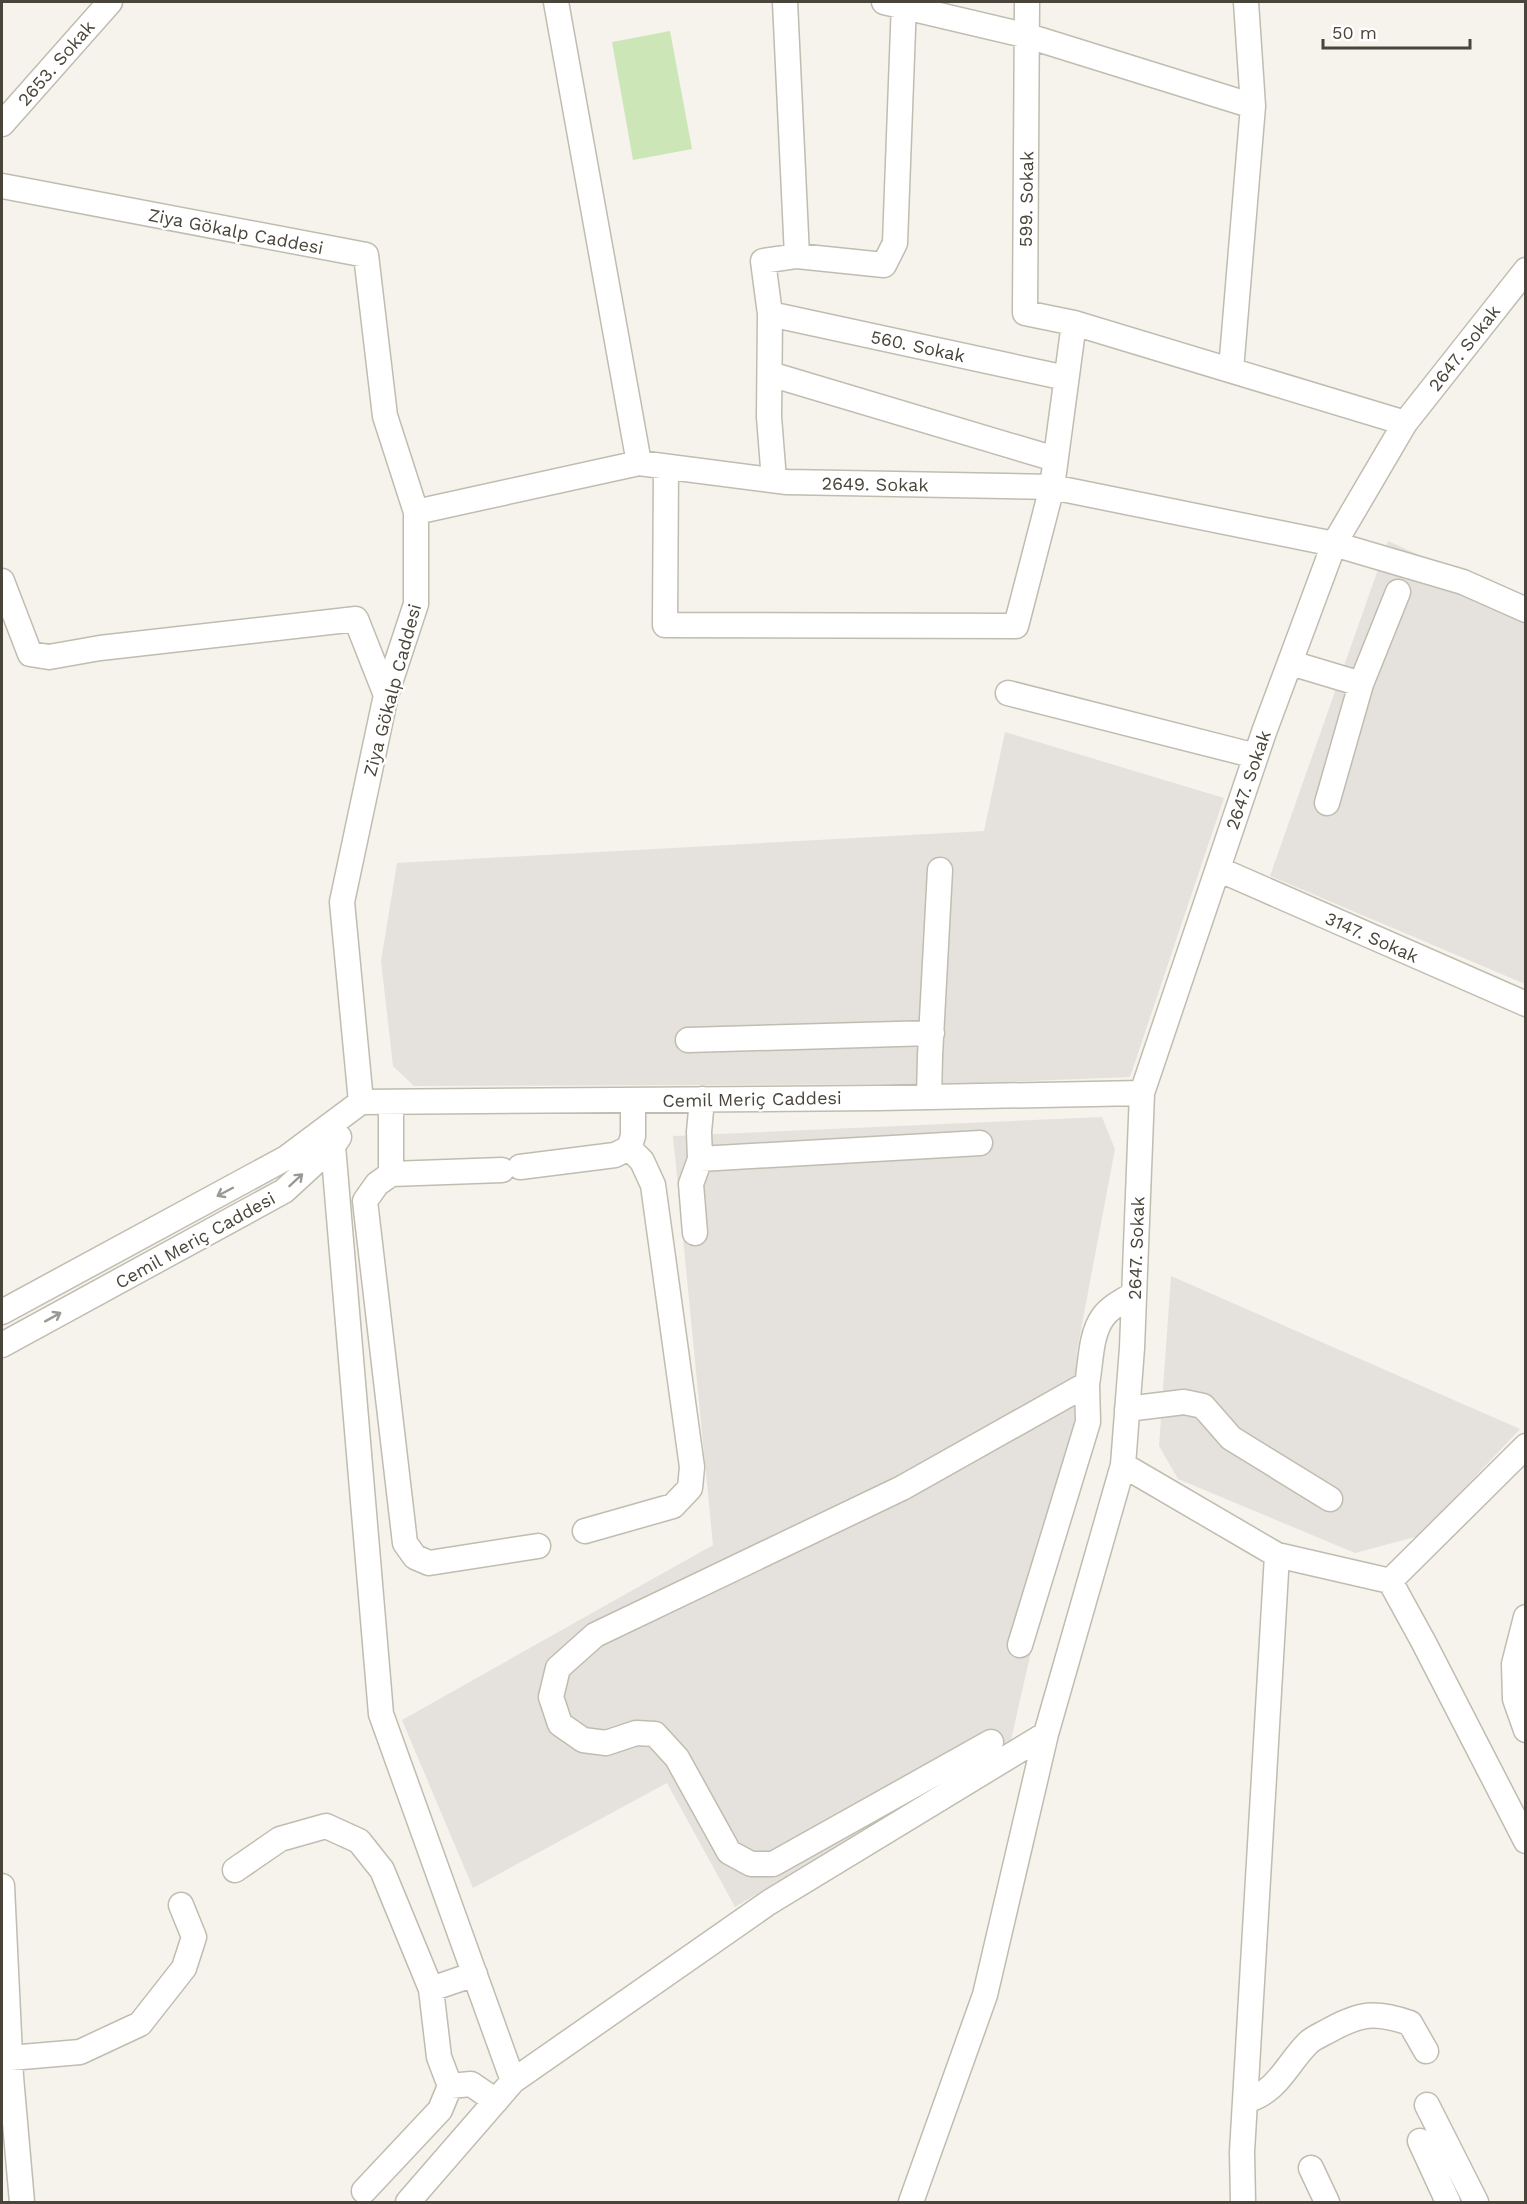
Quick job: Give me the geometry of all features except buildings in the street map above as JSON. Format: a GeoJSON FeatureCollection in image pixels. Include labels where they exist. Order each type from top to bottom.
{"type":"FeatureCollection","features":[{"type":"Feature","properties":{"kind":"street","name":"2653. Sokak"},"geometry":{"type":"LineString","coordinates":[[2,124],[110,2]]}},
{"type":"Feature","properties":{"kind":"street"},"geometry":{"type":"LineString","coordinates":[[556,2],[639,463]]}},
{"type":"Feature","properties":{"kind":"street"},"geometry":{"type":"LineString","coordinates":[[785,2],[797,256]]}},
{"type":"Feature","properties":{"kind":"street"},"geometry":{"type":"LineString","coordinates":[[1027,2],[1028,36]]}},
{"type":"Feature","properties":{"kind":"street"},"geometry":{"type":"LineString","coordinates":[[1231,370],[1253,106],[1246,2]]}},
{"type":"Feature","properties":{"kind":"street"},"geometry":{"type":"LineString","coordinates":[[774,480],[769,417],[770,314],[763,261],[797,256],[884,265],[895,243],[897,3],[1028,36],[1253,106]]}},
{"type":"Feature","properties":{"kind":"street","name":"599. Sokak"},"geometry":{"type":"LineString","coordinates":[[1028,36],[1025,313],[1074,323]]}},
{"type":"Feature","properties":{"kind":"street","name":"Ziya Gökalp Caddesi"},"geometry":{"type":"LineString","coordinates":[[2,186],[366,255],[385,416],[416,512],[416,604],[386,695],[342,902],[361,1102]]}},
{"type":"Feature","properties":{"kind":"street","name":"2647. Sokak"},"geometry":{"type":"LineString","coordinates":[[1123,1465],[1132,1348],[1142,1092],[1256,756],[1334,544],[1405,423],[1526,270]]}},
{"type":"Feature","properties":{"kind":"street","name":"560. Sokak"},"geometry":{"type":"LineString","coordinates":[[770,314],[1066,378]]}},
{"type":"Feature","properties":{"kind":"street"},"geometry":{"type":"LineString","coordinates":[[666,467],[665,625],[1016,626],[1052,488],[1074,323],[1405,423]]}},
{"type":"Feature","properties":{"kind":"street"},"geometry":{"type":"LineString","coordinates":[[770,374],[1055,459]]}},
{"type":"Feature","properties":{"kind":"street","name":"2649. Sokak"},"geometry":{"type":"LineString","coordinates":[[416,512],[639,463],[774,480],[1052,488],[1334,544],[1463,582],[1526,610]]}},
{"type":"Feature","properties":{"kind":"street"},"geometry":{"type":"LineString","coordinates":[[2,581],[30,654],[50,657],[100,648],[356,619],[386,695]]}},
{"type":"Feature","properties":{"kind":"street"},"geometry":{"type":"LineString","coordinates":[[1327,803],[1361,684],[1398,592]]}},
{"type":"Feature","properties":{"kind":"street"},"geometry":{"type":"LineString","coordinates":[[1291,663],[1361,684]]}},
{"type":"Feature","properties":{"kind":"street"},"geometry":{"type":"LineString","coordinates":[[1008,693],[1256,756]]}},
{"type":"Feature","properties":{"kind":"street","name":"3147. Sokak"},"geometry":{"type":"LineString","coordinates":[[1218,869],[1526,1004]]}},
{"type":"Feature","properties":{"kind":"street"},"geometry":{"type":"LineString","coordinates":[[929,1097],[940,870]]}},
{"type":"Feature","properties":{"kind":"street"},"geometry":{"type":"LineString","coordinates":[[688,1040],[932,1033]]}},
{"type":"Feature","properties":{"kind":"street","name":"Cemil Meriç Caddesi"},"geometry":{"type":"LineString","coordinates":[[2,1312],[286,1158],[361,1102],[929,1097],[1142,1092]]}},
{"type":"Feature","properties":{"kind":"street"},"geometry":{"type":"LineString","coordinates":[[695,1233],[691,1184],[700,1159],[699,1132],[702,1099]]}},
{"type":"Feature","properties":{"kind":"street"},"geometry":{"type":"LineString","coordinates":[[538,1546],[429,1563],[415,1557],[405,1543],[365,1201],[377,1184],[391,1174],[511,1168],[615,1155],[629,1148],[633,1136],[633,1100]]}},
{"type":"Feature","properties":{"kind":"street","name":"Cemil Meriç Caddesi"},"geometry":{"type":"LineString","coordinates":[[2,1345],[284,1191],[333,1146],[361,1102]]}},
{"type":"Feature","properties":{"kind":"street"},"geometry":{"type":"LineString","coordinates":[[391,1102],[391,1174]]}},
{"type":"Feature","properties":{"kind":"street"},"geometry":{"type":"LineString","coordinates":[[700,1159],[980,1143]]}},
{"type":"Feature","properties":{"kind":"street"},"geometry":{"type":"LineString","coordinates":[[333,1146],[381,1714],[513,2081]]}},
{"type":"Feature","properties":{"kind":"street"},"geometry":{"type":"LineString","coordinates":[[585,1531],[673,1506],[690,1488],[692,1467],[653,1185],[642,1161],[629,1148]]}},
{"type":"Feature","properties":{"kind":"street"},"geometry":{"type":"LineString","coordinates":[[1020,1645],[1088,1422],[1087,1384],[1094,1340],[1103,1317],[1134,1294]]}},
{"type":"Feature","properties":{"kind":"street"},"geometry":{"type":"LineString","coordinates":[[991,1742],[773,1864],[751,1864],[729,1852],[677,1758],[656,1734],[636,1733],[606,1743],[583,1740],[560,1724],[551,1697],[558,1668],[596,1635],[902,1488],[1087,1384]]}},
{"type":"Feature","properties":{"kind":"street"},"geometry":{"type":"LineString","coordinates":[[1127,1409],[1184,1402],[1203,1406],[1231,1438],[1330,1499]]}},
{"type":"Feature","properties":{"kind":"street"},"geometry":{"type":"LineString","coordinates":[[1390,1581],[1526,1446]]}},
{"type":"Feature","properties":{"kind":"street"},"geometry":{"type":"LineString","coordinates":[[911,2202],[985,1995],[1046,1734],[1123,1465],[1277,1555],[1390,1581],[1526,1841]]}},
{"type":"Feature","properties":{"kind":"street"},"geometry":{"type":"LineString","coordinates":[[1243,2202],[1242,2152],[1277,1555]]}},
{"type":"Feature","properties":{"kind":"street"},"geometry":{"type":"LineString","coordinates":[[1526,1617],[1514,1664],[1515,1699],[1526,1730]]}},
{"type":"Feature","properties":{"kind":"street"},"geometry":{"type":"LineString","coordinates":[[408,2202],[513,2081],[768,1903],[1046,1734]]}},
{"type":"Feature","properties":{"kind":"street"},"geometry":{"type":"LineString","coordinates":[[235,1870],[280,1839],[326,1826],[359,1840],[382,1870],[431,1989],[439,2057],[450,2086],[440,2110],[364,2191]]}},
{"type":"Feature","properties":{"kind":"street"},"geometry":{"type":"LineString","coordinates":[[2,1886],[10,2058],[21,2202]]}},
{"type":"Feature","properties":{"kind":"street"},"geometry":{"type":"LineString","coordinates":[[10,2058],[80,2052],[140,2024],[184,1968],[194,1937],[181,1905]]}},
{"type":"Feature","properties":{"kind":"street"},"geometry":{"type":"LineString","coordinates":[[431,1989],[475,1974]]}},
{"type":"Feature","properties":{"kind":"street"},"geometry":{"type":"LineString","coordinates":[[1245,2101],[1261,2097],[1309,2041],[1351,2018],[1386,2015],[1410,2023],[1426,2051]]}},
{"type":"Feature","properties":{"kind":"street"},"geometry":{"type":"LineString","coordinates":[[450,2086],[471,2084],[496,2101]]}},
{"type":"Feature","properties":{"kind":"street"},"geometry":{"type":"LineString","coordinates":[[1427,2105],[1476,2202]]}},
{"type":"Feature","properties":{"kind":"street"},"geometry":{"type":"LineString","coordinates":[[1420,2141],[1448,2202]]}},
{"type":"Feature","properties":{"kind":"street"},"geometry":{"type":"LineString","coordinates":[[1311,2168],[1327,2202]]}},
{"type":"Feature","properties":{"kind":"shaded area"},"geometry":{"type":"Polygon","coordinates":[[[1388,541],[1525,603],[1525,984],[1270,876],[1388,541]]]}},
{"type":"Feature","properties":{"kind":"shaded area"},"geometry":{"type":"Polygon","coordinates":[[[1005,732],[1224,798],[1130,1077],[956,1084],[414,1086],[393,1066],[381,961],[397,863],[984,831],[1005,732]]]}},
{"type":"Feature","properties":{"kind":"shaded area"},"geometry":{"type":"Polygon","coordinates":[[[1102,1117],[1115,1149],[1077,1351],[1073,1466],[1011,1740],[735,1907],[667,1783],[473,1888],[402,1720],[713,1545],[673,1136],[1102,1117]]]}},
{"type":"Feature","properties":{"kind":"shaded area"},"geometry":{"type":"Polygon","coordinates":[[[1171,1276],[1520,1429],[1419,1536],[1355,1553],[1178,1479],[1159,1446],[1171,1276]]]}},
{"type":"Feature","properties":{"kind":"green space"},"geometry":{"type":"Polygon","coordinates":[[[670,31],[692,149],[633,160],[612,42],[670,31]]]}}]}
